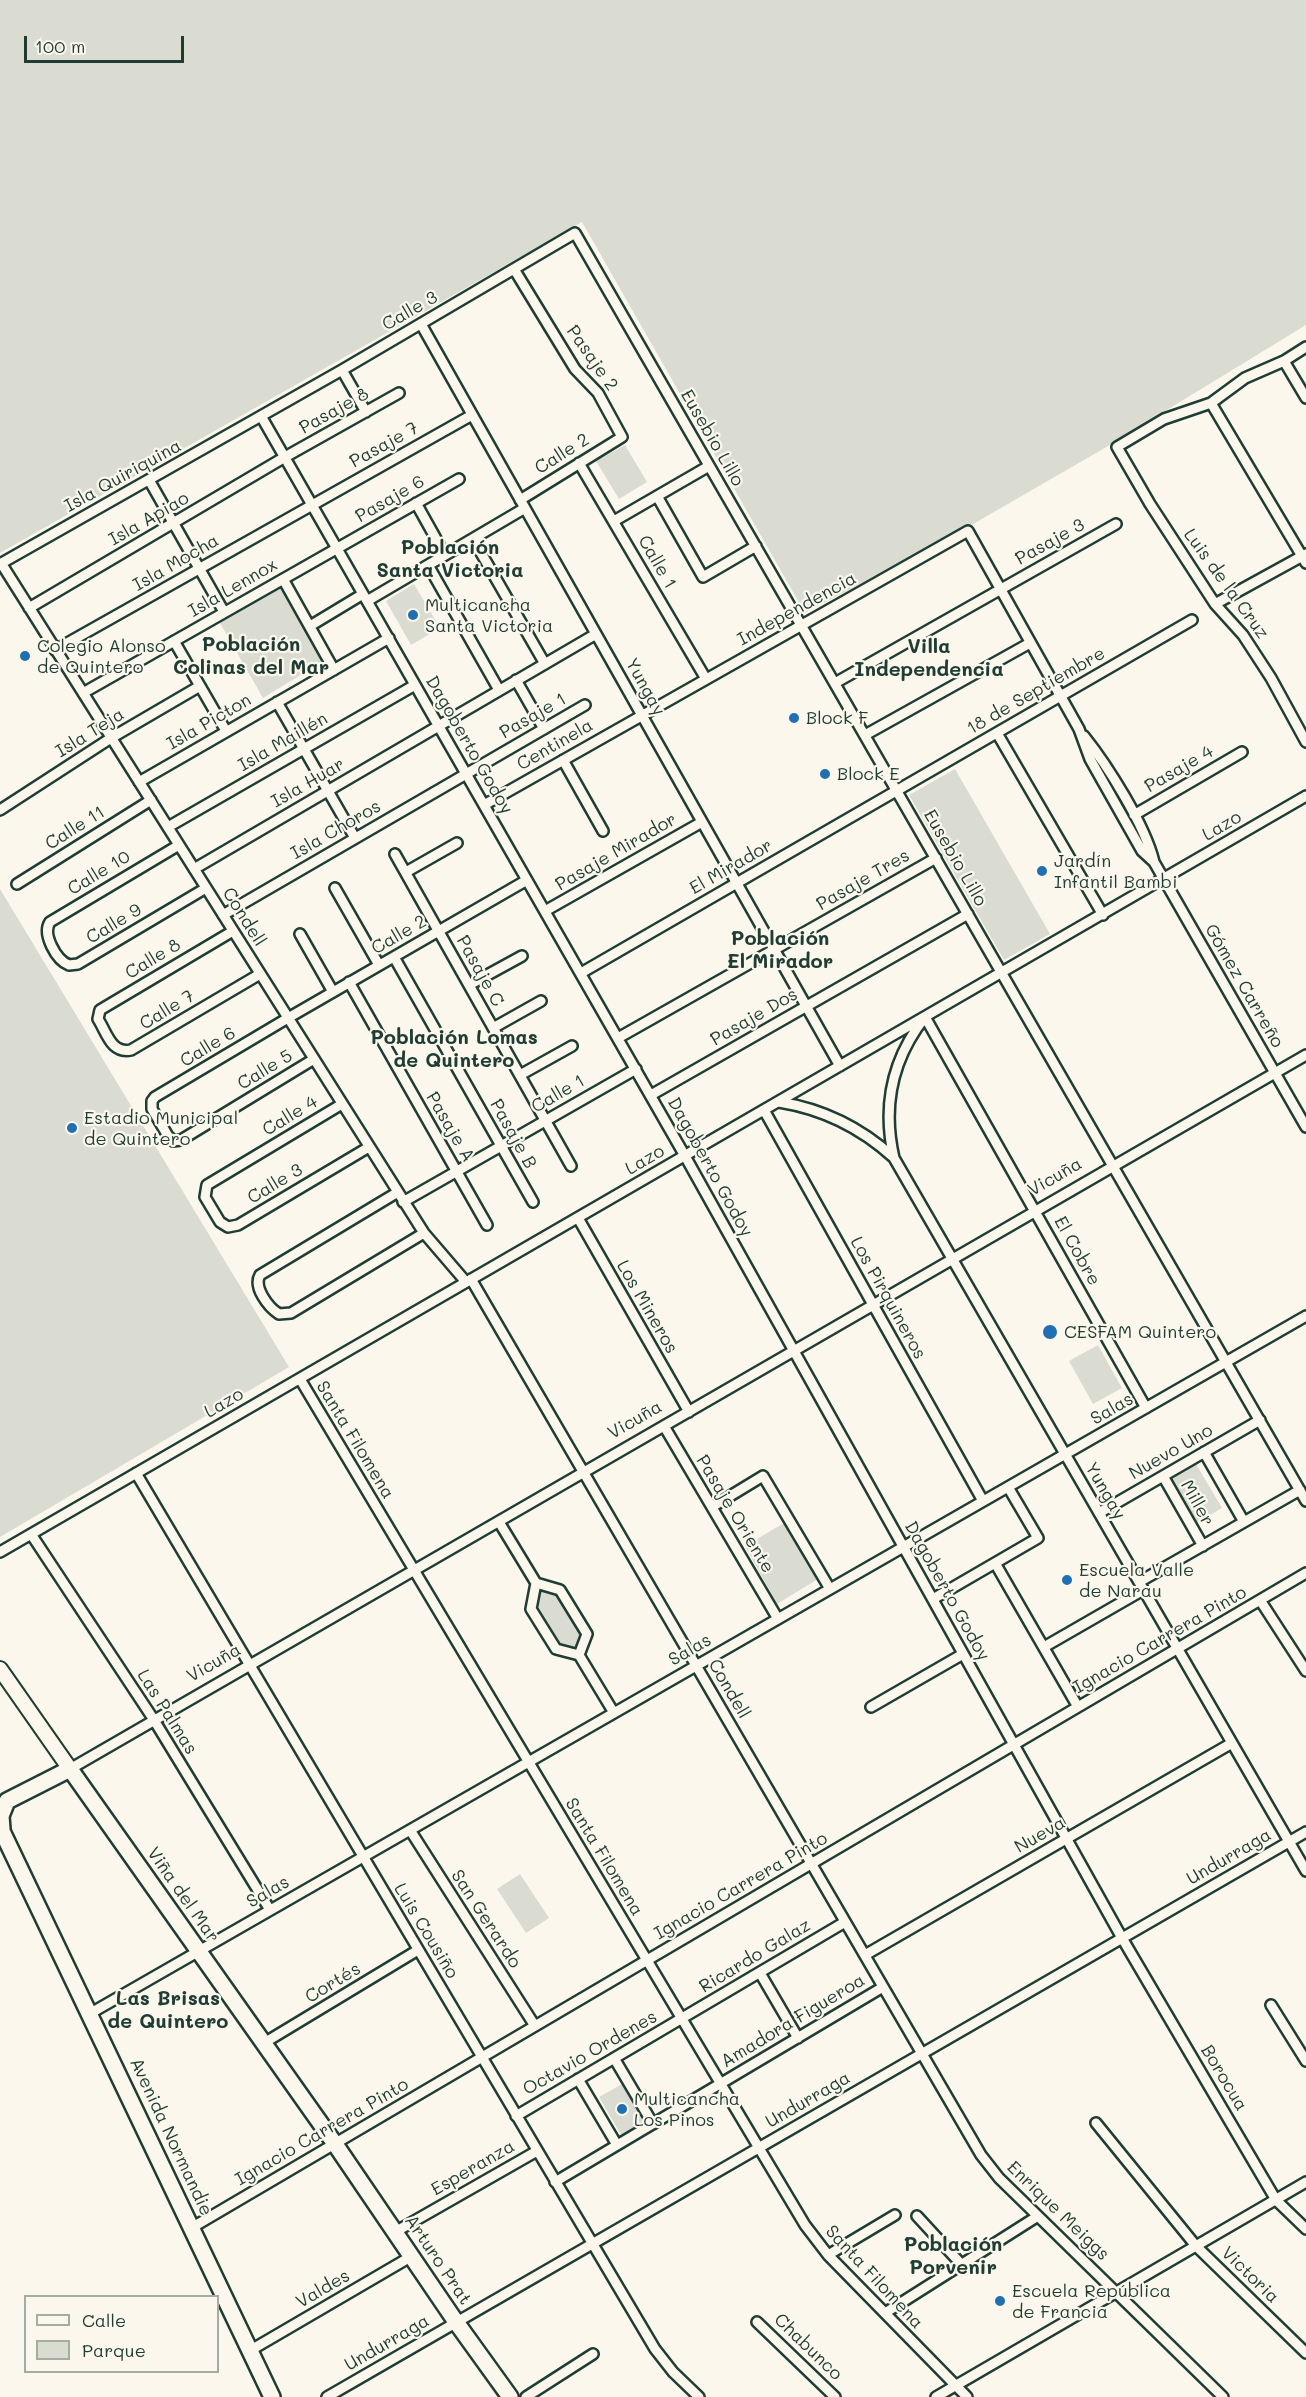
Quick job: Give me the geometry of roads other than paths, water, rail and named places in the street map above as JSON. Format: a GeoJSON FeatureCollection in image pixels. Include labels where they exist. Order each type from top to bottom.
{"type":"FeatureCollection","features":[{"type":"Feature","properties":{"kind":"main road","name":"Viña del Mar"},"geometry":{"type":"LineString","coordinates":[[0,1669],[335,2144]]}},
{"type":"Feature","properties":{"kind":"main road","name":"Vicuña"},"geometry":{"type":"LineString","coordinates":[[1,1828],[3,1800],[70,1769]]}},
{"type":"Feature","properties":{"kind":"main road","name":"Avenida Normandie"},"geometry":{"type":"LineString","coordinates":[[1,1828],[272,2397]]}},
{"type":"Feature","properties":{"kind":"main road","name":"Arturo Prat"},"geometry":{"type":"LineString","coordinates":[[335,2144],[510,2397]]}},
{"type":"Feature","properties":{"kind":"street","name":"Calle 3"},"geometry":{"type":"LineString","coordinates":[[261,416],[574,233]]}},
{"type":"Feature","properties":{"kind":"street","name":"Eusebio Lillo"},"geometry":{"type":"LineString","coordinates":[[574,233],[1306,1501]]}},
{"type":"Feature","properties":{"kind":"street","name":"Pasaje 2"},"geometry":{"type":"LineString","coordinates":[[514,269],[575,369],[598,393],[622,436]]}},
{"type":"Feature","properties":{"kind":"street","name":"Yungay"},"geometry":{"type":"LineString","coordinates":[[421,324],[840,1066]]}},
{"type":"Feature","properties":{"kind":"street"},"geometry":{"type":"LineString","coordinates":[[1215,604],[1305,557],[1211,403],[1245,378],[1284,361],[1306,347]]}},
{"type":"Feature","properties":{"kind":"street"},"geometry":{"type":"LineString","coordinates":[[1284,361],[1306,398]]}},
{"type":"Feature","properties":{"kind":"street"},"geometry":{"type":"LineString","coordinates":[[342,370],[366,412]]}},
{"type":"Feature","properties":{"kind":"street","name":"Pasaje 8"},"geometry":{"type":"LineString","coordinates":[[285,457],[399,393]]}},
{"type":"Feature","properties":{"kind":"street","name":"Luis de la Cruz"},"geometry":{"type":"LineString","coordinates":[[1211,403],[1164,419],[1117,447],[1150,504],[1215,604],[1244,635],[1271,678],[1306,742]]}},
{"type":"Feature","properties":{"kind":"street","name":"Pasaje 7"},"geometry":{"type":"LineString","coordinates":[[312,504],[472,415]]}},
{"type":"Feature","properties":{"kind":"street","name":"Dagoberto Godoy"},"geometry":{"type":"LineString","coordinates":[[261,416],[651,1095],[1122,1938]]}},
{"type":"Feature","properties":{"kind":"street","name":"Isla Quiriquina"},"geometry":{"type":"LineString","coordinates":[[0,564],[261,416]]}},
{"type":"Feature","properties":{"kind":"street","name":"Calle 2"},"geometry":{"type":"LineString","coordinates":[[310,626],[428,566],[622,436]]}},
{"type":"Feature","properties":{"kind":"street","name":"Isla Apiao"},"geometry":{"type":"LineString","coordinates":[[29,608],[285,457]]}},
{"type":"Feature","properties":{"kind":"street","name":"Calle 1"},"geometry":{"type":"LineString","coordinates":[[579,463],[706,679]]}},
{"type":"Feature","properties":{"kind":"street"},"geometry":{"type":"LineString","coordinates":[[614,521],[709,466]]}},
{"type":"Feature","properties":{"kind":"street","name":"Pasaje 6"},"geometry":{"type":"LineString","coordinates":[[337,548],[459,479]]}},
{"type":"Feature","properties":{"kind":"street"},"geometry":{"type":"LineString","coordinates":[[149,480],[224,612]]}},
{"type":"Feature","properties":{"kind":"street"},"geometry":{"type":"LineString","coordinates":[[657,496],[703,577],[756,546]]}},
{"type":"Feature","properties":{"kind":"street"},"geometry":{"type":"LineString","coordinates":[[416,503],[445,555]]}},
{"type":"Feature","properties":{"kind":"street","name":"Isla Mocha"},"geometry":{"type":"LineString","coordinates":[[56,650],[312,504]]}},
{"type":"Feature","properties":{"kind":"street","name":"Pasaje 3"},"geometry":{"type":"LineString","coordinates":[[835,683],[1116,524]]}},
{"type":"Feature","properties":{"kind":"street","name":"Independencia"},"geometry":{"type":"LineString","coordinates":[[641,715],[968,531]]}},
{"type":"Feature","properties":{"kind":"street","name":"Gómez Carreño"},"geometry":{"type":"LineString","coordinates":[[968,531],[1079,729],[1099,754],[1134,815],[1163,879],[1306,1127]]}},
{"type":"Feature","properties":{"kind":"street"},"geometry":{"type":"LineString","coordinates":[[473,538],[544,664]]}},
{"type":"Feature","properties":{"kind":"street","name":"Isla Lennox"},"geometry":{"type":"LineString","coordinates":[[83,693],[337,548]]}},
{"type":"Feature","properties":{"kind":"street","name":"Condell"},"geometry":{"type":"LineString","coordinates":[[0,564],[424,1233],[469,1281],[584,1472],[922,2053]]}},
{"type":"Feature","properties":{"kind":"street"},"geometry":{"type":"LineString","coordinates":[[428,566],[499,690]]}},
{"type":"Feature","properties":{"kind":"street"},"geometry":{"type":"LineString","coordinates":[[283,579],[334,670]]}},
{"type":"Feature","properties":{"kind":"street","name":"18 de Septiembre"},"geometry":{"type":"LineString","coordinates":[[897,790],[1192,620]]}},
{"type":"Feature","properties":{"kind":"street"},"geometry":{"type":"LineString","coordinates":[[438,725],[596,634]]}},
{"type":"Feature","properties":{"kind":"street","name":"Isla Picton"},"geometry":{"type":"LineString","coordinates":[[139,782],[388,638]]}},
{"type":"Feature","properties":{"kind":"street"},"geometry":{"type":"LineString","coordinates":[[174,640],[226,731]]}},
{"type":"Feature","properties":{"kind":"street"},"geometry":{"type":"LineString","coordinates":[[865,735],[1030,643]]}},
{"type":"Feature","properties":{"kind":"street"},"geometry":{"type":"LineString","coordinates":[[516,680],[544,729]]}},
{"type":"Feature","properties":{"kind":"street","name":"Isla Maillén"},"geometry":{"type":"LineString","coordinates":[[168,828],[415,685]]}},
{"type":"Feature","properties":{"kind":"street","name":"Isla Teja"},"geometry":{"type":"LineString","coordinates":[[0,810],[111,738],[200,687]]}},
{"type":"Feature","properties":{"kind":"street"},"geometry":{"type":"LineString","coordinates":[[277,702],[355,838]]}},
{"type":"Feature","properties":{"kind":"street","name":"Pasaje 1"},"geometry":{"type":"LineString","coordinates":[[466,774],[585,705]]}},
{"type":"Feature","properties":{"kind":"street","name":"Centinela"},"geometry":{"type":"LineString","coordinates":[[484,805],[641,715]]}},
{"type":"Feature","properties":{"kind":"street","name":"Isla Huar"},"geometry":{"type":"LineString","coordinates":[[194,869],[438,725]]}},
{"type":"Feature","properties":{"kind":"street","name":"Gómez Carreño"},"geometry":{"type":"LineString","coordinates":[[1079,729],[1090,759],[1142,851],[1154,862]]}},
{"type":"Feature","properties":{"kind":"street"},"geometry":{"type":"LineString","coordinates":[[997,733],[1103,915]]}},
{"type":"Feature","properties":{"kind":"street","name":"Pasaje 4"},"geometry":{"type":"LineString","coordinates":[[1134,815],[1242,752]]}},
{"type":"Feature","properties":{"kind":"street"},"geometry":{"type":"LineString","coordinates":[[563,760],[603,831]]}},
{"type":"Feature","properties":{"kind":"street","name":"Isla Choros"},"geometry":{"type":"LineString","coordinates":[[223,915],[466,774]]}},
{"type":"Feature","properties":{"kind":"street","name":"El Mirador"},"geometry":{"type":"LineString","coordinates":[[580,973],[897,790]]}},
{"type":"Feature","properties":{"kind":"street","name":"Lazo"},"geometry":{"type":"LineString","coordinates":[[0,1552],[1306,796]]}},
{"type":"Feature","properties":{"kind":"street","name":"Calle 11"},"geometry":{"type":"LineString","coordinates":[[18,884],[151,801]]}},
{"type":"Feature","properties":{"kind":"street","name":"Pasaje Mirador"},"geometry":{"type":"LineString","coordinates":[[545,911],[702,822]]}},
{"type":"Feature","properties":{"kind":"street"},"geometry":{"type":"LineString","coordinates":[[406,872],[457,843]]}},
{"type":"Feature","properties":{"kind":"street","name":"Calle 10"},"geometry":{"type":"LineString","coordinates":[[48,937],[46,929],[53,920],[179,845]]}},
{"type":"Feature","properties":{"kind":"street","name":"Pasaje C"},"geometry":{"type":"LineString","coordinates":[[395,854],[571,1166]]}},
{"type":"Feature","properties":{"kind":"street","name":"Pasaje Tres"},"geometry":{"type":"LineString","coordinates":[[618,1038],[936,858]]}},
{"type":"Feature","properties":{"kind":"street","name":"Calle 2"},"geometry":{"type":"LineString","coordinates":[[288,1018],[527,880]]}},
{"type":"Feature","properties":{"kind":"street","name":"Calle 9"},"geometry":{"type":"LineString","coordinates":[[48,937],[63,962],[75,965],[206,888]]}},
{"type":"Feature","properties":{"kind":"street"},"geometry":{"type":"LineString","coordinates":[[335,888],[380,965]]}},
{"type":"Feature","properties":{"kind":"street","name":"Pasaje Dos"},"geometry":{"type":"LineString","coordinates":[[651,1095],[968,914]]}},
{"type":"Feature","properties":{"kind":"street","name":"Calle 8"},"geometry":{"type":"LineString","coordinates":[[100,1021],[98,1014],[102,1009],[233,931]]}},
{"type":"Feature","properties":{"kind":"street"},"geometry":{"type":"LineString","coordinates":[[300,934],[333,992]]}},
{"type":"Feature","properties":{"kind":"street"},"geometry":{"type":"LineString","coordinates":[[469,985],[522,956]]}},
{"type":"Feature","properties":{"kind":"street","name":"Pasaje B"},"geometry":{"type":"LineString","coordinates":[[394,957],[533,1202]]}},
{"type":"Feature","properties":{"kind":"street","name":"Calle 7"},"geometry":{"type":"LineString","coordinates":[[100,1021],[114,1047],[124,1052],[131,1050],[260,974]]}},
{"type":"Feature","properties":{"kind":"street","name":"Pasaje A"},"geometry":{"type":"LineString","coordinates":[[349,982],[487,1225]]}},
{"type":"Feature","properties":{"kind":"street"},"geometry":{"type":"LineString","coordinates":[[493,1028],[541,1001]]}},
{"type":"Feature","properties":{"kind":"street","name":"Yungay"},"geometry":{"type":"LineString","coordinates":[[925,1017],[902,1053],[892,1081],[888,1127],[894,1158],[1306,1871]]}},
{"type":"Feature","properties":{"kind":"street","name":"El Cobre"},"geometry":{"type":"LineString","coordinates":[[925,1017],[1146,1408]]}},
{"type":"Feature","properties":{"kind":"street","name":"Calle 6"},"geometry":{"type":"LineString","coordinates":[[152,1109],[152,1101],[155,1097],[288,1018]]}},
{"type":"Feature","properties":{"kind":"street"},"geometry":{"type":"LineString","coordinates":[[520,1075],[572,1046]]}},
{"type":"Feature","properties":{"kind":"street","name":"Vicuña"},"geometry":{"type":"LineString","coordinates":[[70,1769],[1306,1055]]}},
{"type":"Feature","properties":{"kind":"street","name":"Calle 5"},"geometry":{"type":"LineString","coordinates":[[152,1109],[168,1136],[173,1140],[181,1140],[314,1059]]}},
{"type":"Feature","properties":{"kind":"street","name":"Calle 1"},"geometry":{"type":"LineString","coordinates":[[404,1202],[636,1069]]}},
{"type":"Feature","properties":{"kind":"street","name":"Yungay"},"geometry":{"type":"LineString","coordinates":[[779,1102],[810,1108],[840,1119],[868,1136],[894,1158]]}},
{"type":"Feature","properties":{"kind":"street","name":"Calle 4"},"geometry":{"type":"LineString","coordinates":[[206,1200],[204,1191],[210,1183],[342,1104]]}},
{"type":"Feature","properties":{"kind":"street","name":"Los Pirquineros"},"geometry":{"type":"LineString","coordinates":[[764,1110],[983,1502]]}},
{"type":"Feature","properties":{"kind":"street","name":"Calle 3"},"geometry":{"type":"LineString","coordinates":[[206,1200],[222,1224],[235,1227],[369,1146]]}},
{"type":"Feature","properties":{"kind":"street"},"geometry":{"type":"LineString","coordinates":[[398,1192],[260,1275],[257,1280],[258,1287],[271,1307],[279,1314],[291,1313],[424,1233]]}},
{"type":"Feature","properties":{"kind":"street","name":"Los Mineros"},"geometry":{"type":"LineString","coordinates":[[578,1218],[689,1412]]}},
{"type":"Feature","properties":{"kind":"street","name":"Salas"},"geometry":{"type":"LineString","coordinates":[[91,2013],[1306,1316]]}},
{"type":"Feature","properties":{"kind":"street","name":"Santa Filomena"},"geometry":{"type":"LineString","coordinates":[[300,1379],[805,2225],[828,2255],[967,2397]]}},
{"type":"Feature","properties":{"kind":"street","name":"Nuevo Uno"},"geometry":{"type":"LineString","coordinates":[[1099,1513],[1260,1420]]}},
{"type":"Feature","properties":{"kind":"street","name":"Pasaje Oriente"},"geometry":{"type":"LineString","coordinates":[[664,1426],[778,1619]]}},
{"type":"Feature","properties":{"kind":"street"},"geometry":{"type":"LineString","coordinates":[[1204,1452],[1244,1522]]}},
{"type":"Feature","properties":{"kind":"street","name":"Luis Cousiño"},"geometry":{"type":"LineString","coordinates":[[136,1473],[655,2349],[673,2372],[699,2397]]}},
{"type":"Feature","properties":{"kind":"street"},"geometry":{"type":"LineString","coordinates":[[712,1506],[763,1476],[830,1589]]}},
{"type":"Feature","properties":{"kind":"street","name":"Miller"},"geometry":{"type":"LineString","coordinates":[[1163,1476],[1203,1546]]}},
{"type":"Feature","properties":{"kind":"street"},"geometry":{"type":"LineString","coordinates":[[933,1599],[1038,1538],[1008,1487]]}},
{"type":"Feature","properties":{"kind":"street"},"geometry":{"type":"LineString","coordinates":[[1044,1647],[1203,1546],[1300,1490]]}},
{"type":"Feature","properties":{"kind":"street"},"geometry":{"type":"LineString","coordinates":[[498,1522],[536,1583],[560,1590],[586,1634],[579,1655]]}},
{"type":"Feature","properties":{"kind":"street","name":"Las Palmas"},"geometry":{"type":"LineString","coordinates":[[31,1534],[154,1720],[270,1910]]}},
{"type":"Feature","properties":{"kind":"street"},"geometry":{"type":"LineString","coordinates":[[995,1563],[1078,1707]]}},
{"type":"Feature","properties":{"kind":"street","name":"Ignacio Carrera Pinto"},"geometry":{"type":"LineString","coordinates":[[193,2227],[1306,1573]]}},
{"type":"Feature","properties":{"kind":"street"},"geometry":{"type":"LineString","coordinates":[[536,1583],[531,1609],[556,1649],[579,1655],[614,1713]]}},
{"type":"Feature","properties":{"kind":"street"},"geometry":{"type":"LineString","coordinates":[[1260,1600],[1306,1671]]}},
{"type":"Feature","properties":{"kind":"street"},"geometry":{"type":"LineString","coordinates":[[871,1707],[963,1654]]}},
{"type":"Feature","properties":{"kind":"street","name":"Nueva"},"geometry":{"type":"LineString","coordinates":[[865,1955],[1232,1743]]}},
{"type":"Feature","properties":{"kind":"street","name":"San Gerardo"},"geometry":{"type":"LineString","coordinates":[[410,1830],[535,2026]]}},
{"type":"Feature","properties":{"kind":"street","name":"Undurraga"},"geometry":{"type":"LineString","coordinates":[[327,2397],[1306,1832]]}},
{"type":"Feature","properties":{"kind":"street","name":"Ricardo Galaz"},"geometry":{"type":"LineString","coordinates":[[681,2019],[845,1922]]}},
{"type":"Feature","properties":{"kind":"street","name":"Borocua"},"geometry":{"type":"LineString","coordinates":[[1122,1938],[1276,2200],[1306,2229]]}},
{"type":"Feature","properties":{"kind":"street","name":"Cortés"},"geometry":{"type":"LineString","coordinates":[[264,2043],[418,1950]]}},
{"type":"Feature","properties":{"kind":"street"},"geometry":{"type":"LineString","coordinates":[[760,1972],[798,2038]]}},
{"type":"Feature","properties":{"kind":"street","name":"Amadora Figueroa"},"geometry":{"type":"LineString","coordinates":[[555,2182],[884,1987]]}},
{"type":"Feature","properties":{"kind":"street"},"geometry":{"type":"LineString","coordinates":[[1271,2005],[1306,2061]]}},
{"type":"Feature","properties":{"kind":"street","name":"Octavio Ordenes"},"geometry":{"type":"LineString","coordinates":[[516,2116],[681,2019]]}},
{"type":"Feature","properties":{"kind":"street","name":"Enrique Meiggs"},"geometry":{"type":"LineString","coordinates":[[922,2053],[981,2155],[999,2178],[1223,2397]]}},
{"type":"Feature","properties":{"kind":"street"},"geometry":{"type":"LineString","coordinates":[[614,2058],[653,2124]]}},
{"type":"Feature","properties":{"kind":"street"},"geometry":{"type":"LineString","coordinates":[[578,2079],[617,2145]]}},
{"type":"Feature","properties":{"kind":"street","name":"Victoria"},"geometry":{"type":"LineString","coordinates":[[1096,2123],[1196,2246],[1306,2353]]}},
{"type":"Feature","properties":{"kind":"street","name":"Esperanza"},"geometry":{"type":"LineString","coordinates":[[395,2232],[537,2151]]}},
{"type":"Feature","properties":{"kind":"street"},"geometry":{"type":"LineString","coordinates":[[936,2397],[1306,2182]]}},
{"type":"Feature","properties":{"kind":"street"},"geometry":{"type":"LineString","coordinates":[[828,2255],[895,2215]]}},
{"type":"Feature","properties":{"kind":"street"},"geometry":{"type":"LineString","coordinates":[[917,2216],[962,2265]]}},
{"type":"Feature","properties":{"kind":"street"},"geometry":{"type":"LineString","coordinates":[[885,2313],[1038,2216]]}},
{"type":"Feature","properties":{"kind":"street","name":"Valdes"},"geometry":{"type":"LineString","coordinates":[[251,2350],[412,2256]]}},
{"type":"Feature","properties":{"kind":"street","name":"Chabunco"},"geometry":{"type":"LineString","coordinates":[[757,2322],[835,2397]]}},
{"type":"Feature","properties":{"kind":"street"},"geometry":{"type":"LineString","coordinates":[[526,2397],[594,2354]]}},
{"type":"Feature","properties":{"kind":"place","name":"Multicancha Santa Victoria"},"geometry":{"type":"Point","coordinates":[413,615]}},
{"type":"Feature","properties":{"kind":"place","name":"Colegio Alonso de Quintero"},"geometry":{"type":"Point","coordinates":[25,656]}},
{"type":"Feature","properties":{"kind":"place","name":"Block F"},"geometry":{"type":"Point","coordinates":[794,718]}},
{"type":"Feature","properties":{"kind":"place","name":"Block E"},"geometry":{"type":"Point","coordinates":[825,774]}},
{"type":"Feature","properties":{"kind":"place","name":"Jardín Infantil Bambi"},"geometry":{"type":"Point","coordinates":[1042,871]}},
{"type":"Feature","properties":{"kind":"place","name":"Estadio Municipal de Quintero"},"geometry":{"type":"Point","coordinates":[72,1128]}},
{"type":"Feature","properties":{"kind":"place","name":"CESFAM Quintero"},"geometry":{"type":"Point","coordinates":[1050,1332]}},
{"type":"Feature","properties":{"kind":"place","name":"Escuela Valle de Narau"},"geometry":{"type":"Point","coordinates":[1067,1580]}},
{"type":"Feature","properties":{"kind":"place","name":"Multicancha Los Pinos"},"geometry":{"type":"Point","coordinates":[622,2109]}},
{"type":"Feature","properties":{"kind":"place","name":"Escuela República de Francia"},"geometry":{"type":"Point","coordinates":[1000,2301]}},
{"type":"Feature","properties":{"kind":"district","name":"Población Santa Victoria"},"geometry":{"type":"Point","coordinates":[450,560]}},
{"type":"Feature","properties":{"kind":"district","name":"Población Colinas del Mar"},"geometry":{"type":"Point","coordinates":[251,656]}},
{"type":"Feature","properties":{"kind":"district","name":"Villa Independencia"},"geometry":{"type":"Point","coordinates":[929,658]}},
{"type":"Feature","properties":{"kind":"district","name":"Población El Mirador"},"geometry":{"type":"Point","coordinates":[780,950]}},
{"type":"Feature","properties":{"kind":"district","name":"Población Lomas de Quintero"},"geometry":{"type":"Point","coordinates":[454,1050]}},
{"type":"Feature","properties":{"kind":"district","name":"Las Brisas de Quintero"},"geometry":{"type":"Point","coordinates":[168,2010]}},
{"type":"Feature","properties":{"kind":"district","name":"Población Porvenir"},"geometry":{"type":"Point","coordinates":[953,2256]}}]}
